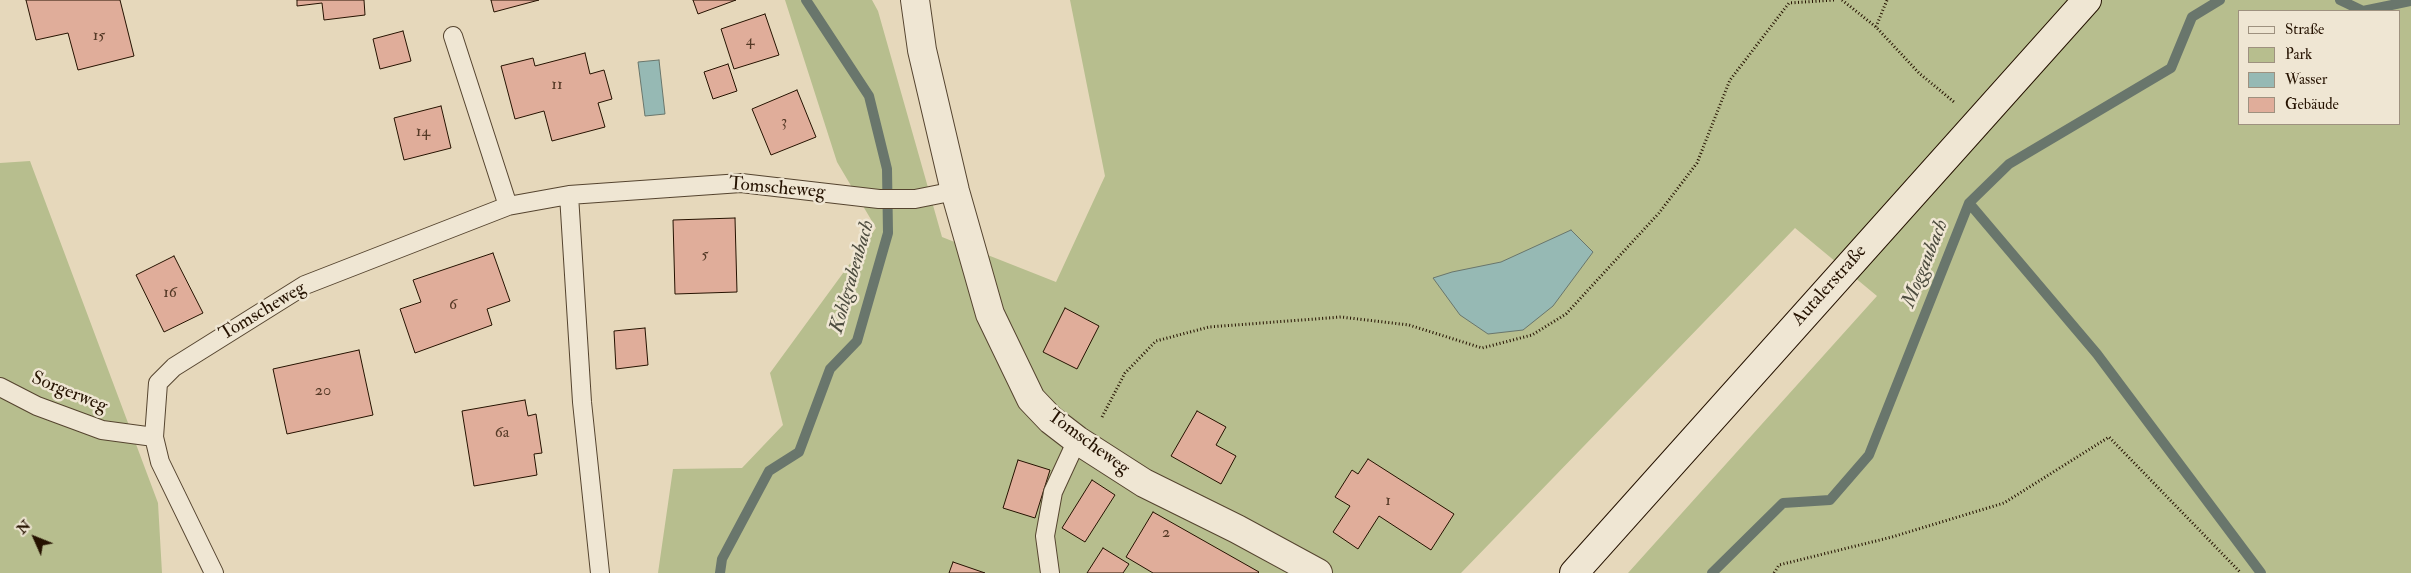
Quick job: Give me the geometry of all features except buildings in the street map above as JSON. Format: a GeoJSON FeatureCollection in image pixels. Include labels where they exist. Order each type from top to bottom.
{"type":"FeatureCollection","features":[{"type":"Feature","properties":{"kind":"main road","name":"Tomscheweg"},"geometry":{"type":"LineString","coordinates":[[915,0],[922,50],[955,191],[990,314],[1031,399],[1051,420],[1082,443],[1144,483],[1237,529],[1318,573]]}},
{"type":"Feature","properties":{"kind":"main road","name":"Autalerstraße"},"geometry":{"type":"LineString","coordinates":[[1574,573],[2088,0]]}},
{"type":"Feature","properties":{"kind":"lane"},"geometry":{"type":"LineString","coordinates":[[452,36],[508,206]]}},
{"type":"Feature","properties":{"kind":"lane","name":"Tomscheweg"},"geometry":{"type":"LineString","coordinates":[[214,573],[160,462],[154,436],[158,383],[174,367],[305,285],[508,206],[569,195],[741,183],[879,199],[915,199],[955,191]]}},
{"type":"Feature","properties":{"kind":"lane"},"geometry":{"type":"LineString","coordinates":[[569,195],[582,402],[600,573]]}},
{"type":"Feature","properties":{"kind":"lane","name":"Sorgerweg"},"geometry":{"type":"LineString","coordinates":[[0,387],[37,406],[102,430],[154,436]]}},
{"type":"Feature","properties":{"kind":"lane"},"geometry":{"type":"LineString","coordinates":[[1050,573],[1045,536],[1053,492],[1082,443]]}},
{"type":"Feature","properties":{"kind":"path"},"geometry":{"type":"LineString","coordinates":[[1082,443],[1125,373],[1156,341],[1209,327],[1341,318],[1409,325],[1482,348],[1532,335],[1566,314],[1659,213],[1697,163],[1730,80],[1789,3],[1834,0]]}},
{"type":"Feature","properties":{"kind":"path"},"geometry":{"type":"LineString","coordinates":[[1842,0],[1876,27],[1919,73],[1978,121]]}},
{"type":"Feature","properties":{"kind":"path"},"geometry":{"type":"LineString","coordinates":[[1876,27],[1888,0]]}},
{"type":"Feature","properties":{"kind":"path"},"geometry":{"type":"LineString","coordinates":[[1774,573],[1779,565],[1892,536],[2004,503],[2109,437],[2241,573]]}},
{"type":"Feature","properties":{"kind":"green space"},"geometry":{"type":"Polygon","coordinates":[[[785,0],[872,0],[878,11],[942,237],[1056,282],[1105,176],[1070,0],[2411,0],[2411,573],[1628,573],[1877,296],[1795,228],[1461,573],[658,573],[673,469],[742,468],[783,425],[770,373],[876,228],[837,162],[785,0]]]}},
{"type":"Feature","properties":{"kind":"green space"},"geometry":{"type":"Polygon","coordinates":[[[30,161],[158,503],[162,573],[0,573],[0,163],[30,161]]]}},
{"type":"Feature","properties":{"kind":"water"},"geometry":{"type":"Polygon","coordinates":[[[659,60],[665,114],[645,116],[638,62],[659,60]]]}},
{"type":"Feature","properties":{"kind":"water"},"geometry":{"type":"Polygon","coordinates":[[[1571,230],[1593,252],[1553,306],[1523,330],[1488,334],[1460,315],[1433,278],[1501,262],[1571,230]]]}},
{"type":"Feature","properties":{"kind":"waterway","name":"Kohlgrabenbach"},"geometry":{"type":"LineString","coordinates":[[720,573],[722,559],[769,471],[799,452],[830,369],[857,341],[888,233],[887,169],[869,96],[806,0]]}},
{"type":"Feature","properties":{"kind":"waterway","name":"Moggaubach"},"geometry":{"type":"LineString","coordinates":[[1712,573],[1783,503],[1830,500],[1869,455],[1969,203],[2009,164],[2171,68],[2192,17],[2220,0]]}},
{"type":"Feature","properties":{"kind":"waterway","name":"Moggaubach"},"geometry":{"type":"LineString","coordinates":[[2340,0],[2361,10]]}},
{"type":"Feature","properties":{"kind":"waterway","name":"Moggaubach"},"geometry":{"type":"LineString","coordinates":[[2368,10],[2411,1]]}},
{"type":"Feature","properties":{"kind":"waterway"},"geometry":{"type":"LineString","coordinates":[[1969,203],[2097,354],[2261,573]]}}]}
